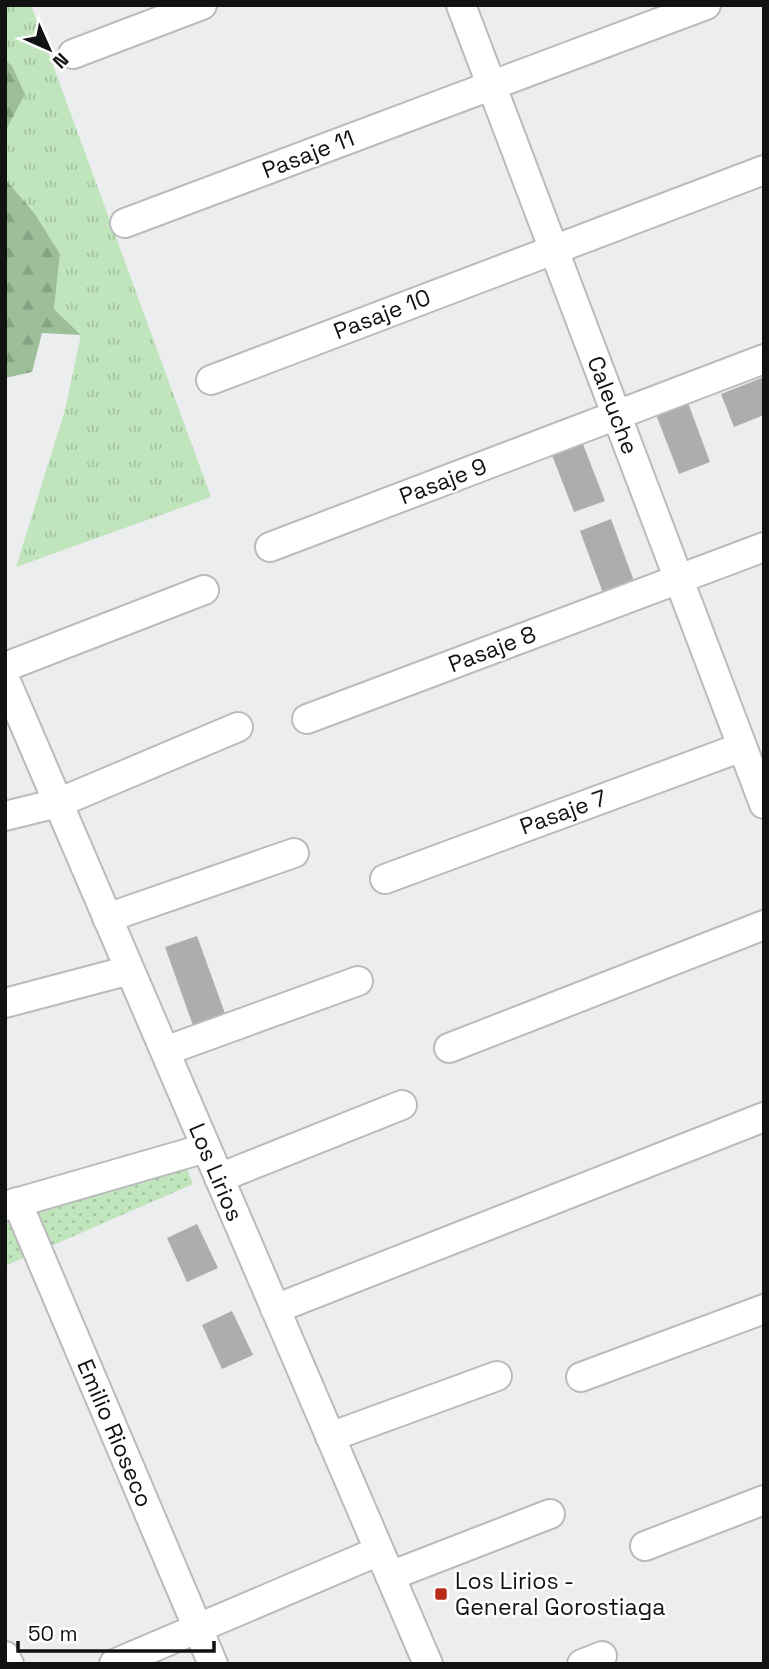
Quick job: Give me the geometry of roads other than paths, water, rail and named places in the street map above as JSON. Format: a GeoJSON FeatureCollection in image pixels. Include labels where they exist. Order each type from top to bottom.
{"type":"FeatureCollection","features":[{"type":"Feature","properties":{"kind":"street"},"geometry":{"type":"LineString","coordinates":[[73,54],[202,5]]}},
{"type":"Feature","properties":{"kind":"street","name":"Caleuche"},"geometry":{"type":"LineString","coordinates":[[461,5],[764,804]]}},
{"type":"Feature","properties":{"kind":"street","name":"Pasaje 11"},"geometry":{"type":"LineString","coordinates":[[125,223],[706,5]]}},
{"type":"Feature","properties":{"kind":"street","name":"Pasaje 10"},"geometry":{"type":"LineString","coordinates":[[211,380],[764,170]]}},
{"type":"Feature","properties":{"kind":"street","name":"Pasaje 9"},"geometry":{"type":"LineString","coordinates":[[270,547],[764,359]]}},
{"type":"Feature","properties":{"kind":"street","name":"Pasaje 8"},"geometry":{"type":"LineString","coordinates":[[307,719],[764,547]]}},
{"type":"Feature","properties":{"kind":"street"},"geometry":{"type":"LineString","coordinates":[[5,667],[204,590]]}},
{"type":"Feature","properties":{"kind":"street","name":"Los Lirios"},"geometry":{"type":"LineString","coordinates":[[5,679],[428,1664]]}},
{"type":"Feature","properties":{"kind":"street"},"geometry":{"type":"LineString","coordinates":[[5,816],[58,803],[238,727]]}},
{"type":"Feature","properties":{"kind":"street","name":"Pasaje 7"},"geometry":{"type":"LineString","coordinates":[[385,878],[742,747]]}},
{"type":"Feature","properties":{"kind":"street"},"geometry":{"type":"LineString","coordinates":[[107,918],[294,853]]}},
{"type":"Feature","properties":{"kind":"street"},"geometry":{"type":"LineString","coordinates":[[449,1048],[764,925]]}},
{"type":"Feature","properties":{"kind":"street"},"geometry":{"type":"LineString","coordinates":[[5,1003],[130,970]]}},
{"type":"Feature","properties":{"kind":"street"},"geometry":{"type":"LineString","coordinates":[[165,1051],[358,981]]}},
{"type":"Feature","properties":{"kind":"street"},"geometry":{"type":"LineString","coordinates":[[219,1178],[402,1105]]}},
{"type":"Feature","properties":{"kind":"street"},"geometry":{"type":"LineString","coordinates":[[275,1309],[764,1117]]}},
{"type":"Feature","properties":{"kind":"street"},"geometry":{"type":"LineString","coordinates":[[11,1204],[206,1148]]}},
{"type":"Feature","properties":{"kind":"street","name":"Emilio Rioseco"},"geometry":{"type":"LineString","coordinates":[[11,1204],[213,1664]]}},
{"type":"Feature","properties":{"kind":"street"},"geometry":{"type":"LineString","coordinates":[[581,1377],[764,1309]]}},
{"type":"Feature","properties":{"kind":"street"},"geometry":{"type":"LineString","coordinates":[[330,1437],[497,1376]]}},
{"type":"Feature","properties":{"kind":"street"},"geometry":{"type":"LineString","coordinates":[[645,1546],[764,1500]]}},
{"type":"Feature","properties":{"kind":"street"},"geometry":{"type":"LineString","coordinates":[[114,1664],[198,1629],[385,1563],[550,1514]]}},
{"type":"Feature","properties":{"kind":"street"},"geometry":{"type":"LineString","coordinates":[[5,1656],[9,1664]]}},
{"type":"Feature","properties":{"kind":"place","name":"Los Lirios - General Gorostiaga"},"geometry":{"type":"Point","coordinates":[441,1594]}}]}
